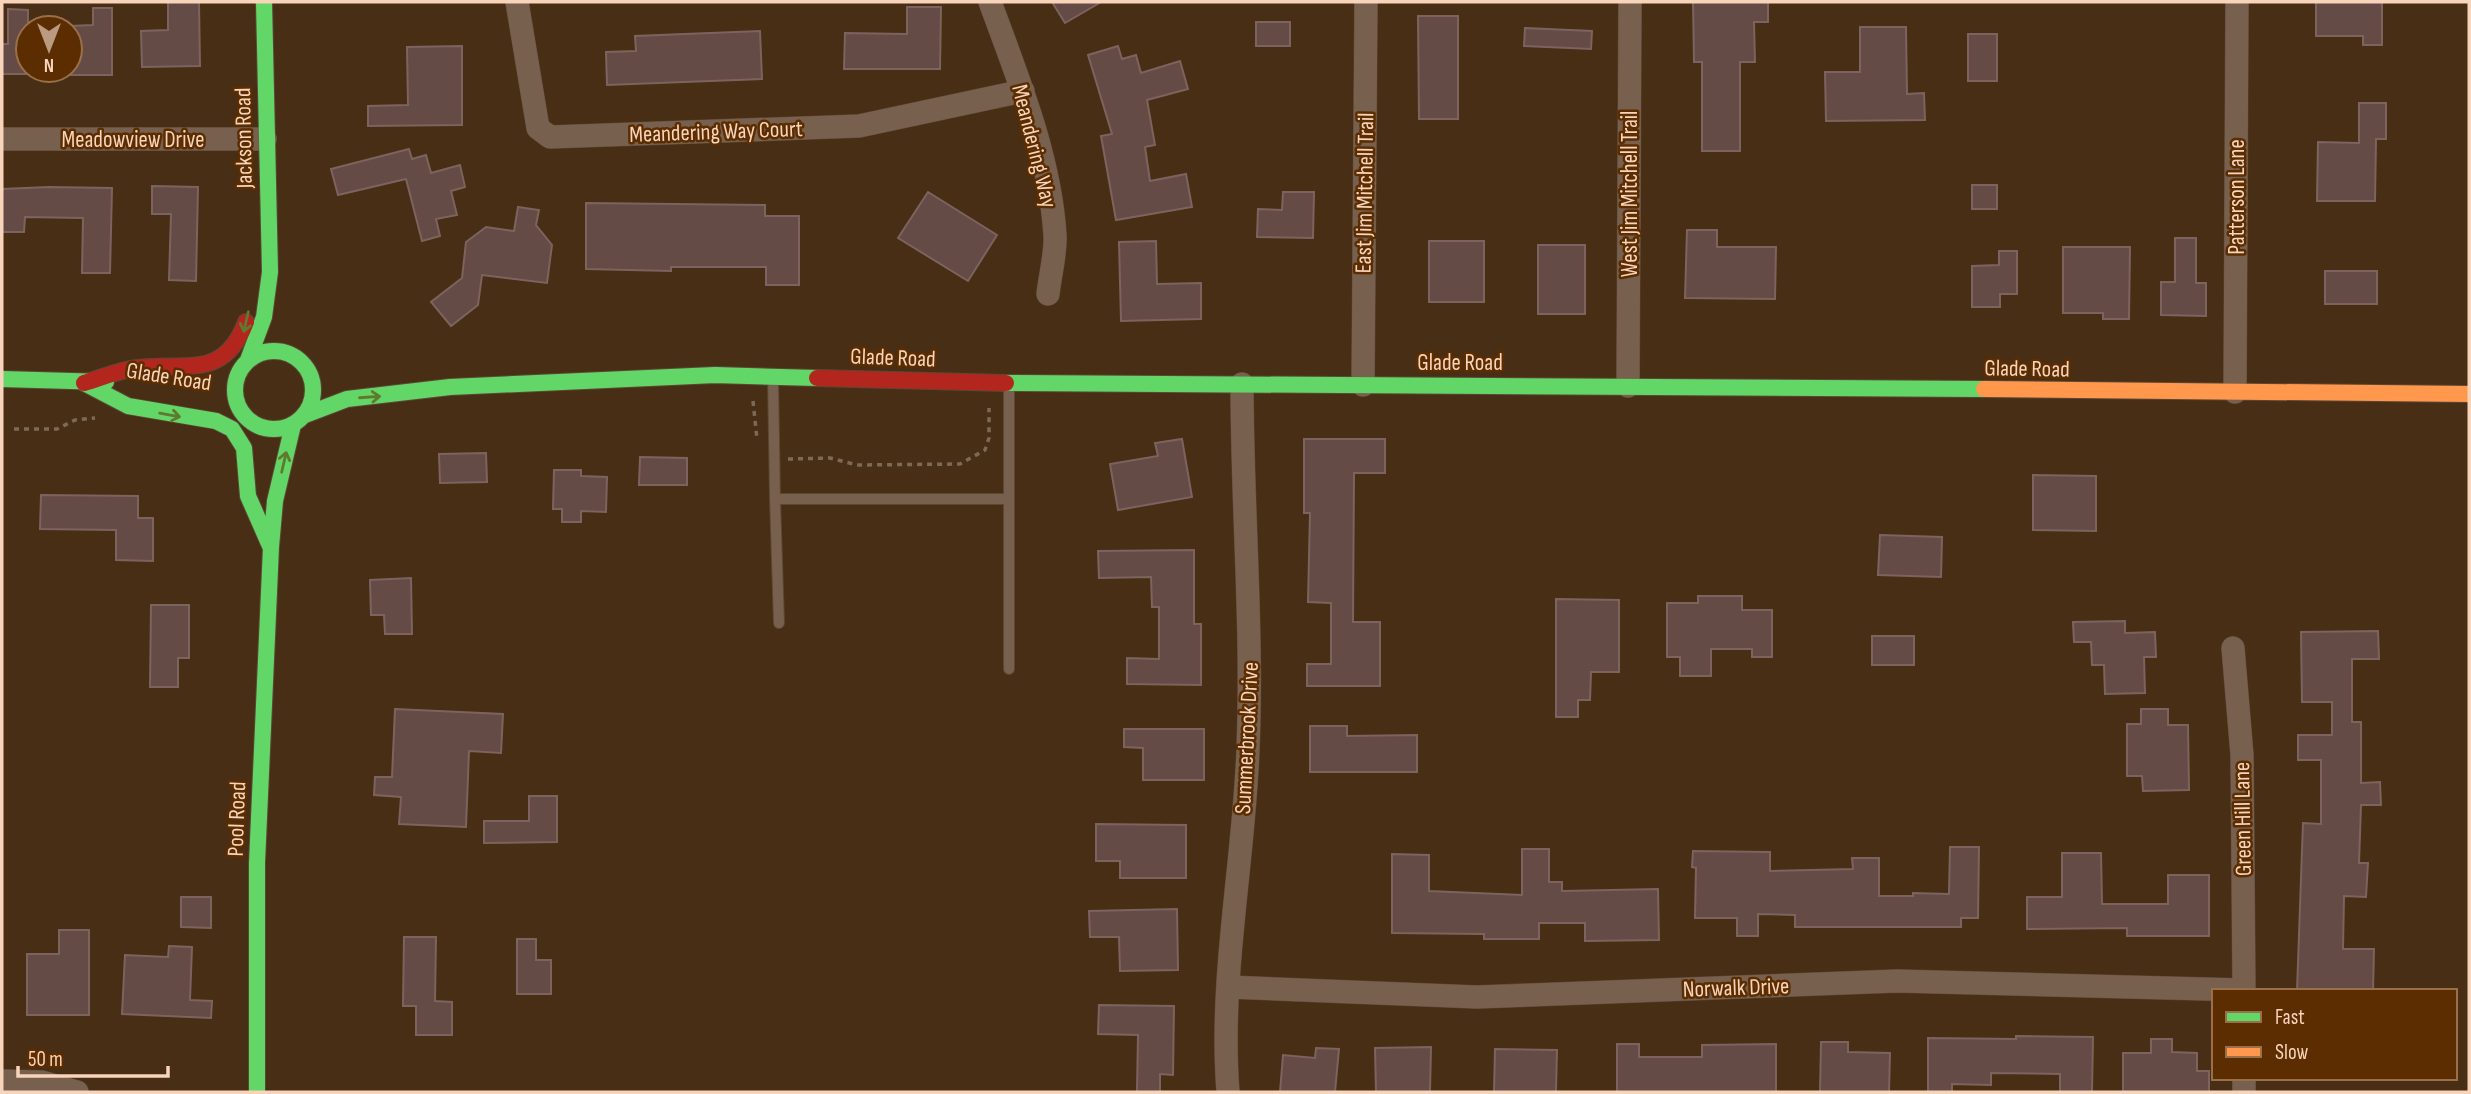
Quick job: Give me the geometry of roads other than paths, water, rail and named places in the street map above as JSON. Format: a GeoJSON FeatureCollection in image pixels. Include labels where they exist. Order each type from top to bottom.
{"type":"FeatureCollection","features":[{"type":"Feature","properties":{"kind":"main road","name":"Jackson Road"},"geometry":{"type":"LineString","coordinates":[[244,365],[264,317],[270,272],[264,2]]}},
{"type":"Feature","properties":{"kind":"main road"},"geometry":{"type":"LineString","coordinates":[[84,383],[138,368],[208,365],[226,359],[243,334],[255,268],[269,233]]}},
{"type":"Feature","properties":{"kind":"main road","name":"Jackson Road"},"geometry":{"type":"LineString","coordinates":[[270,272],[281,317]]}},
{"type":"Feature","properties":{"kind":"main road"},"geometry":{"type":"LineString","coordinates":[[250,421],[279,429],[299,420],[314,390],[312,377],[286,336]]}},
{"type":"Feature","properties":{"kind":"main road"},"geometry":{"type":"LineString","coordinates":[[261,453],[250,421],[235,399],[236,378],[244,365],[271,351],[300,360],[327,374]]}},
{"type":"Feature","properties":{"kind":"main road","name":"Glade Road"},"geometry":{"type":"LineString","coordinates":[[2,379],[84,383],[216,379],[244,365]]}},
{"type":"Feature","properties":{"kind":"main road","name":"Glade Road"},"geometry":{"type":"LineString","coordinates":[[299,420],[347,399],[450,387],[773,375],[1009,383],[2469,394]]}},
{"type":"Feature","properties":{"kind":"main road","name":"Glade Road"},"geometry":{"type":"LineString","coordinates":[[372,380],[450,387]]}},
{"type":"Feature","properties":{"kind":"main road","name":"Glade Road"},"geometry":{"type":"LineString","coordinates":[[84,383],[131,395],[197,401],[250,421]]}},
{"type":"Feature","properties":{"kind":"main road"},"geometry":{"type":"LineString","coordinates":[[84,383],[128,406],[216,421],[232,429],[244,448],[248,496],[271,547]]}},
{"type":"Feature","properties":{"kind":"main road","name":"Pool Road"},"geometry":{"type":"LineString","coordinates":[[257,1092],[257,863],[271,547],[275,501],[299,420]]}},
{"type":"Feature","properties":{"kind":"main road","name":"Pool Road"},"geometry":{"type":"LineString","coordinates":[[264,480],[271,547]]}},
{"type":"Feature","properties":{"kind":"street","name":"Meandering Way Court"},"geometry":{"type":"LineString","coordinates":[[517,2],[538,128],[550,137],[859,126],[1023,91]]}},
{"type":"Feature","properties":{"kind":"street","name":"Meandering Way"},"geometry":{"type":"LineString","coordinates":[[990,2],[1023,91],[1049,189],[1055,238],[1048,294]]}},
{"type":"Feature","properties":{"kind":"street","name":"East Jim Mitchell Trail"},"geometry":{"type":"LineString","coordinates":[[1363,385],[1366,2]]}},
{"type":"Feature","properties":{"kind":"street","name":"West Jim Mitchell Trail"},"geometry":{"type":"LineString","coordinates":[[1628,386],[1630,2]]}},
{"type":"Feature","properties":{"kind":"street","name":"Patterson Lane"},"geometry":{"type":"LineString","coordinates":[[2235,392],[2237,2]]}},
{"type":"Feature","properties":{"kind":"street","name":"Meadowview Drive"},"geometry":{"type":"LineString","coordinates":[[2,139],[265,139]]}},
{"type":"Feature","properties":{"kind":"street","name":"Summerbrook Drive"},"geometry":{"type":"LineString","coordinates":[[1228,1092],[1228,987],[1248,752],[1250,684],[1242,384]]}},
{"type":"Feature","properties":{"kind":"street","name":"Green Hill Lane"},"geometry":{"type":"LineString","coordinates":[[2233,648],[2242,755],[2244,989]]}},
{"type":"Feature","properties":{"kind":"street","name":"Norwalk Drive"},"geometry":{"type":"LineString","coordinates":[[1228,987],[1477,997],[1897,981],[2212,990]]}},
{"type":"Feature","properties":{"kind":"street"},"geometry":{"type":"LineString","coordinates":[[2,1081],[42,1082],[77,1092]]}},
{"type":"Feature","properties":{"kind":"lane"},"geometry":{"type":"LineString","coordinates":[[773,375],[779,623]]}},
{"type":"Feature","properties":{"kind":"lane"},"geometry":{"type":"LineString","coordinates":[[1009,383],[1009,669]]}},
{"type":"Feature","properties":{"kind":"lane"},"geometry":{"type":"LineString","coordinates":[[775,499],[1009,499]]}}]}
